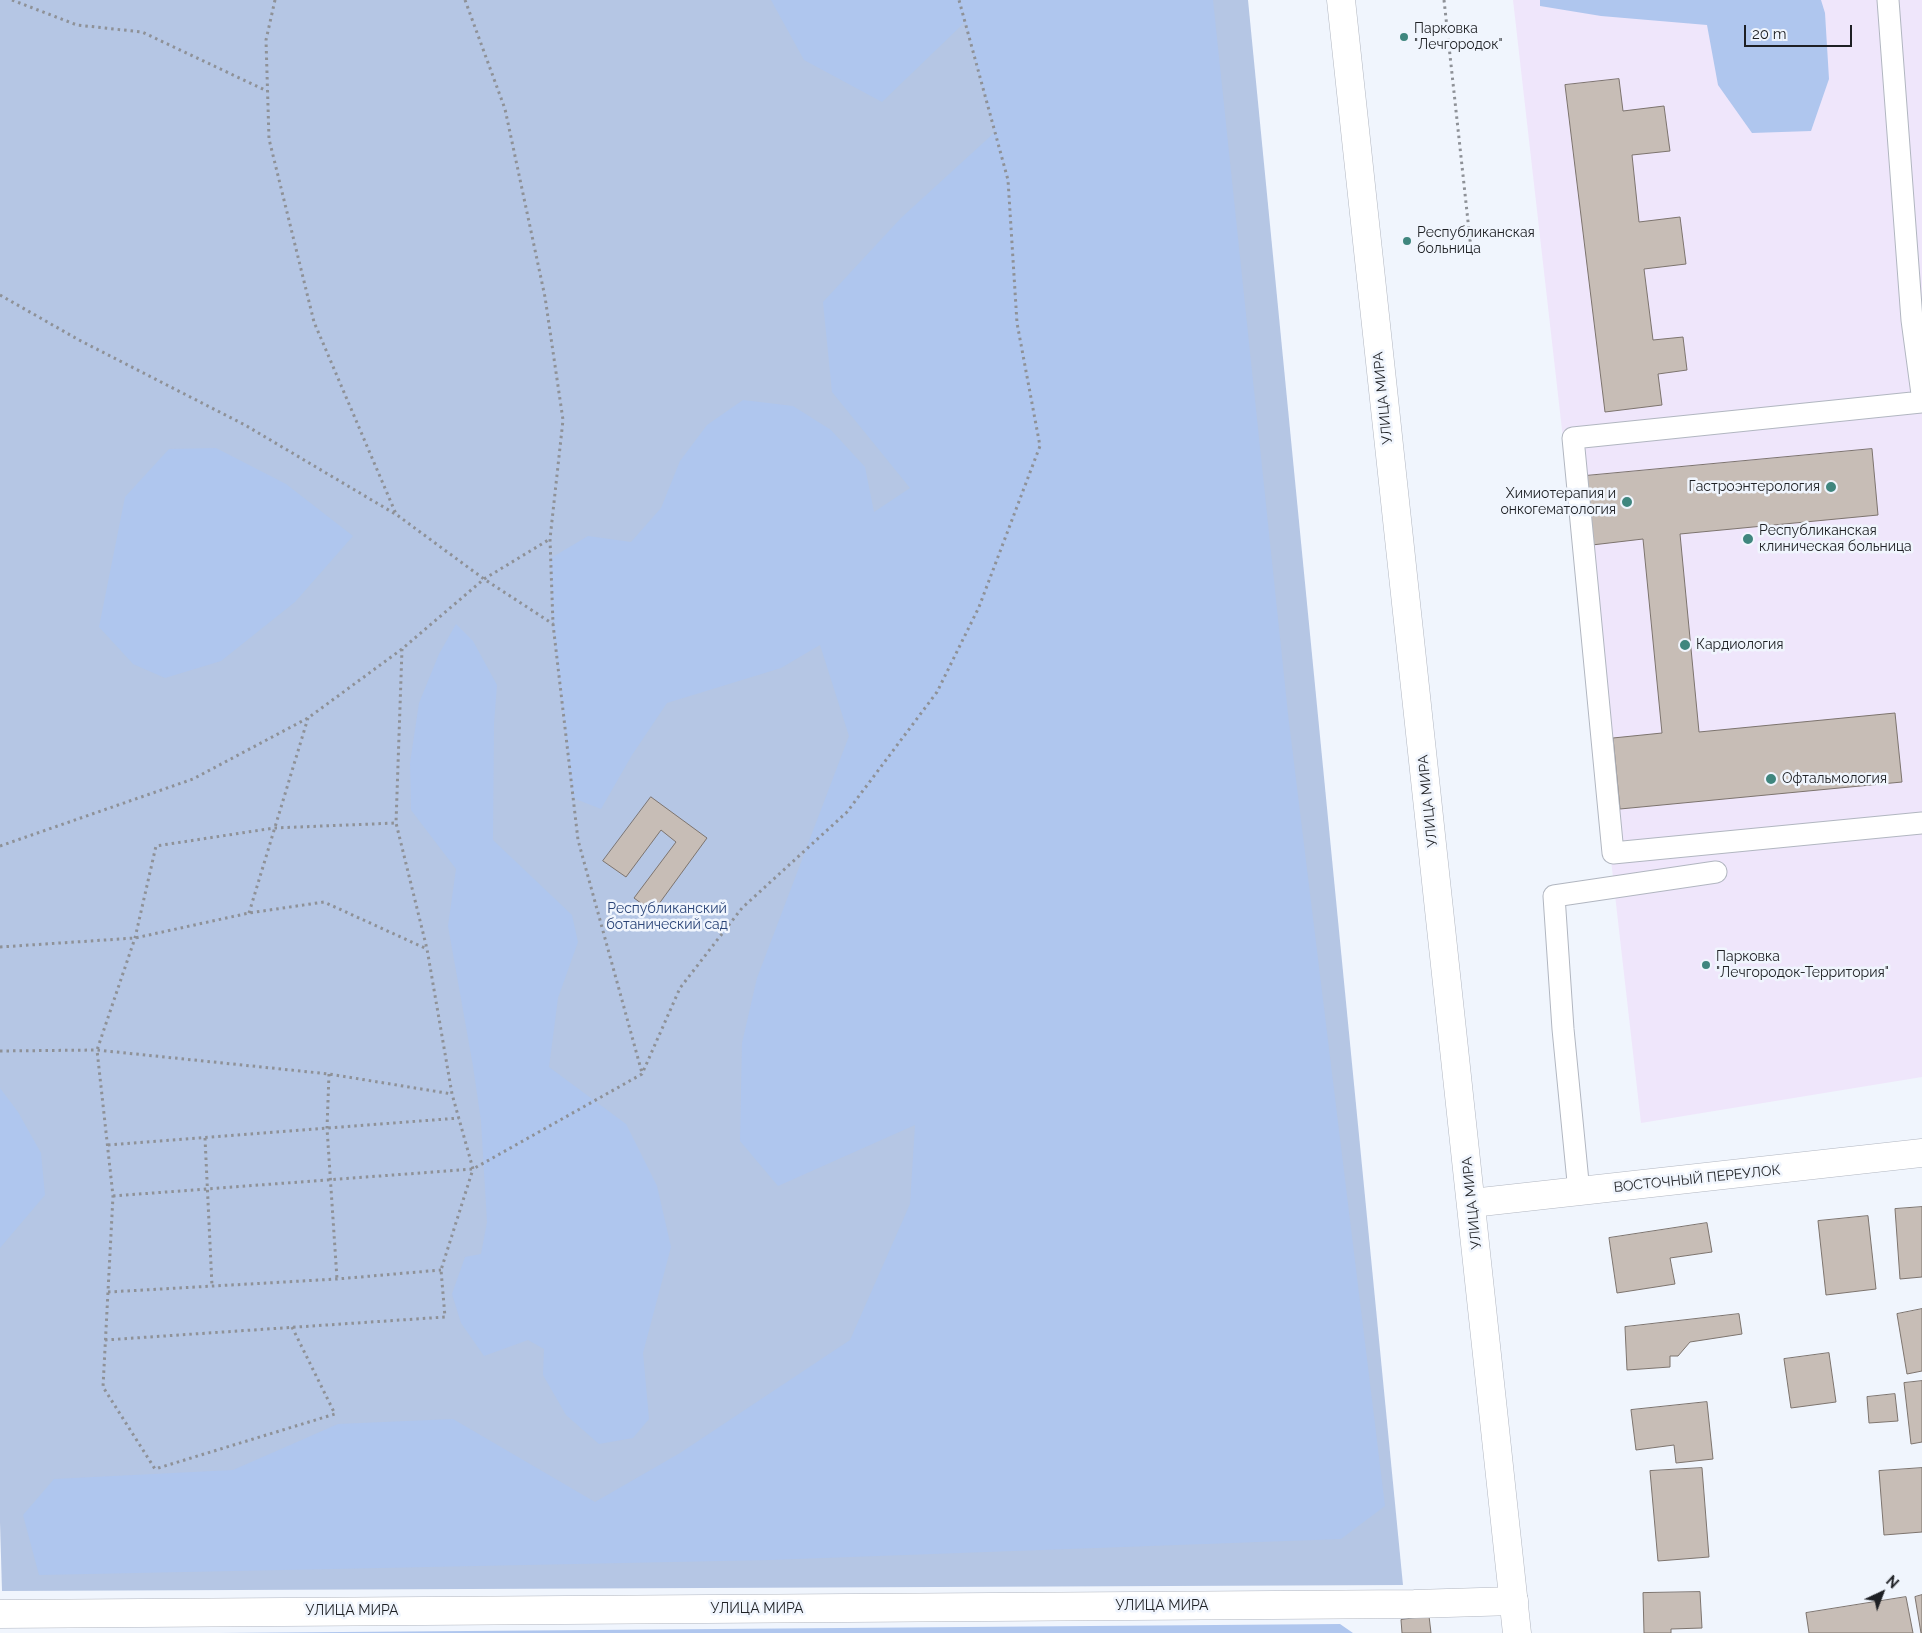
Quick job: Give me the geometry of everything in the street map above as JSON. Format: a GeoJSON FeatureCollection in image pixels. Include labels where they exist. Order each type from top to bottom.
{"type":"FeatureCollection","features":[{"type":"Feature","properties":{"kind":"street","name":"УЛИЦА МИРА"},"geometry":{"type":"LineString","coordinates":[[1341,0],[1517,1633]]}},
{"type":"Feature","properties":{"kind":"street","name":"ВОСТОЧНЫЙ ПЕРЕУЛОК"},"geometry":{"type":"LineString","coordinates":[[1472,1203],[1922,1153]]}},
{"type":"Feature","properties":{"kind":"street","name":"УЛИЦА МИРА"},"geometry":{"type":"LineString","coordinates":[[0,1614],[1414,1604],[1514,1601]]}},
{"type":"Feature","properties":{"kind":"lane"},"geometry":{"type":"LineString","coordinates":[[1888,0],[1912,320],[1922,394]]}},
{"type":"Feature","properties":{"kind":"lane"},"geometry":{"type":"LineString","coordinates":[[1922,402],[1573,438],[1613,853],[1922,823]]}},
{"type":"Feature","properties":{"kind":"lane"},"geometry":{"type":"LineString","coordinates":[[1579,1192],[1562,1029],[1554,896],[1716,872]]}},
{"type":"Feature","properties":{"kind":"path"},"geometry":{"type":"LineString","coordinates":[[12,0],[77,25],[142,32],[267,91]]}},
{"type":"Feature","properties":{"kind":"path"},"geometry":{"type":"LineString","coordinates":[[275,0],[266,40],[269,139],[314,322],[397,515]]}},
{"type":"Feature","properties":{"kind":"path"},"geometry":{"type":"LineString","coordinates":[[465,0],[505,109],[545,297],[563,420],[550,540],[553,624],[578,840],[642,1074]]}},
{"type":"Feature","properties":{"kind":"path"},"geometry":{"type":"LineString","coordinates":[[113,1196],[473,1169],[642,1074],[680,988],[742,908],[847,812],[937,692],[979,607],[1040,446],[1017,324],[1008,180],[959,0]]}},
{"type":"Feature","properties":{"kind":"path"},"geometry":{"type":"LineString","coordinates":[[1444,0],[1471,249]]}},
{"type":"Feature","properties":{"kind":"path"},"geometry":{"type":"LineString","coordinates":[[0,295],[80,340],[245,425],[397,515],[484,579],[553,624]]}},
{"type":"Feature","properties":{"kind":"path"},"geometry":{"type":"LineString","coordinates":[[0,846],[193,779],[308,718],[402,649],[484,579],[550,540]]}},
{"type":"Feature","properties":{"kind":"path"},"geometry":{"type":"LineString","coordinates":[[105,1340],[445,1317],[441,1270],[473,1169],[452,1094],[427,949],[396,823],[402,649]]}},
{"type":"Feature","properties":{"kind":"path"},"geometry":{"type":"LineString","coordinates":[[249,913],[308,718]]}},
{"type":"Feature","properties":{"kind":"path"},"geometry":{"type":"LineString","coordinates":[[292,1327],[335,1414],[155,1469],[103,1387],[113,1196],[97,1050],[136,938],[156,846],[274,828],[396,823]]}},
{"type":"Feature","properties":{"kind":"path"},"geometry":{"type":"LineString","coordinates":[[0,947],[136,938],[249,913],[324,902],[427,949]]}},
{"type":"Feature","properties":{"kind":"path"},"geometry":{"type":"LineString","coordinates":[[0,1051],[97,1050],[329,1074],[452,1094]]}},
{"type":"Feature","properties":{"kind":"path"},"geometry":{"type":"LineString","coordinates":[[329,1074],[326,1128],[337,1279]]}},
{"type":"Feature","properties":{"kind":"path"},"geometry":{"type":"LineString","coordinates":[[108,1145],[459,1118]]}},
{"type":"Feature","properties":{"kind":"path"},"geometry":{"type":"LineString","coordinates":[[206,1138],[212,1286]]}},
{"type":"Feature","properties":{"kind":"path"},"geometry":{"type":"LineString","coordinates":[[108,1292],[337,1279],[441,1270]]}},
{"type":"Feature","properties":{"kind":"shaded area"},"geometry":{"type":"Polygon","coordinates":[[[771,0],[1213,0],[1288,714],[1385,1506],[1341,1539],[769,1560],[39,1575],[23,1515],[54,1479],[233,1470],[338,1424],[453,1419],[595,1502],[680,1453],[850,1340],[910,1204],[915,1125],[778,1186],[740,1141],[742,1043],[757,978],[849,736],[820,645],[781,668],[667,703],[632,755],[601,809],[573,798],[553,624],[551,558],[588,536],[631,542],[661,508],[680,461],[707,425],[743,400],[793,406],[831,430],[865,467],[874,512],[910,488],[832,392],[823,302],[901,218],[995,132],[965,22],[882,102],[804,60],[771,0]]]}},
{"type":"Feature","properties":{"kind":"shaded area","name":"Республиканская клиническая больница"},"geometry":{"type":"Polygon","coordinates":[[[1513,0],[1922,0],[1922,1077],[1641,1123],[1513,0]]]}},
{"type":"Feature","properties":{"kind":"shaded area"},"geometry":{"type":"Polygon","coordinates":[[[1540,0],[1821,0],[1825,13],[1829,79],[1811,131],[1752,133],[1718,85],[1707,25],[1601,16],[1540,6],[1540,0]]]}},
{"type":"Feature","properties":{"kind":"shaded area"},"geometry":{"type":"Polygon","coordinates":[[[216,448],[286,484],[353,536],[295,602],[221,661],[165,678],[133,664],[99,627],[125,497],[169,449],[216,448]]]}},
{"type":"Feature","properties":{"kind":"shaded area"},"geometry":{"type":"Polygon","coordinates":[[[456,624],[473,641],[497,685],[494,723],[493,840],[572,915],[578,942],[558,998],[549,1067],[626,1124],[657,1186],[671,1247],[643,1353],[649,1419],[633,1438],[599,1444],[566,1415],[543,1375],[544,1349],[528,1340],[484,1356],[461,1323],[452,1294],[465,1257],[481,1254],[487,1222],[481,1121],[448,926],[456,869],[411,810],[410,763],[419,703],[439,654],[456,624]]]}},
{"type":"Feature","properties":{"kind":"shaded area"},"geometry":{"type":"Polygon","coordinates":[[[0,1088],[18,1112],[41,1153],[45,1195],[0,1248],[0,1088]]]}},
{"type":"Feature","properties":{"kind":"shaded area"},"geometry":{"type":"Polygon","coordinates":[[[1340,1624],[1353,1633],[218,1633],[1340,1624]]]}},
{"type":"Feature","properties":{"kind":"green space","name":"Республиканский ботанический сад"},"geometry":{"type":"Polygon","coordinates":[[[0,0],[1248,0],[1403,1585],[2,1591],[0,1522],[0,0]]]}},
{"type":"Feature","properties":{"kind":"building"},"geometry":{"type":"Polygon","coordinates":[[[1619,79],[1623,111],[1664,106],[1670,151],[1632,155],[1639,222],[1680,217],[1686,264],[1644,269],[1653,340],[1683,337],[1687,370],[1658,374],[1662,405],[1605,412],[1565,85],[1619,79]]]}},
{"type":"Feature","properties":{"kind":"building"},"geometry":{"type":"Polygon","coordinates":[[[1872,449],[1878,515],[1680,534],[1699,732],[1895,713],[1902,782],[1620,809],[1613,738],[1662,733],[1643,539],[1592,545],[1585,476],[1872,449]]]}},
{"type":"Feature","properties":{"kind":"building"},"geometry":{"type":"Polygon","coordinates":[[[651,797],[707,838],[653,912],[634,898],[676,842],[661,830],[626,877],[603,861],[651,797]]]}},
{"type":"Feature","properties":{"kind":"building"},"geometry":{"type":"Polygon","coordinates":[[[1922,1207],[1922,1277],[1900,1279],[1895,1209],[1922,1207]]]}},
{"type":"Feature","properties":{"kind":"building"},"geometry":{"type":"Polygon","coordinates":[[[1868,1216],[1876,1289],[1826,1295],[1818,1221],[1868,1216]]]}},
{"type":"Feature","properties":{"kind":"building"},"geometry":{"type":"Polygon","coordinates":[[[1707,1223],[1712,1252],[1670,1258],[1675,1284],[1617,1293],[1609,1238],[1707,1223]]]}},
{"type":"Feature","properties":{"kind":"building"},"geometry":{"type":"Polygon","coordinates":[[[1922,1309],[1922,1371],[1907,1374],[1897,1314],[1922,1309]]]}},
{"type":"Feature","properties":{"kind":"building"},"geometry":{"type":"Polygon","coordinates":[[[1739,1314],[1742,1334],[1690,1342],[1678,1356],[1670,1356],[1670,1367],[1627,1370],[1625,1327],[1739,1314]]]}},
{"type":"Feature","properties":{"kind":"building"},"geometry":{"type":"Polygon","coordinates":[[[1829,1353],[1836,1402],[1791,1408],[1784,1359],[1829,1353]]]}},
{"type":"Feature","properties":{"kind":"building"},"geometry":{"type":"Polygon","coordinates":[[[1922,1381],[1922,1442],[1911,1444],[1904,1383],[1922,1381]]]}},
{"type":"Feature","properties":{"kind":"building"},"geometry":{"type":"Polygon","coordinates":[[[1895,1394],[1898,1421],[1869,1423],[1867,1397],[1895,1394]]]}},
{"type":"Feature","properties":{"kind":"building"},"geometry":{"type":"Polygon","coordinates":[[[1707,1402],[1713,1459],[1676,1463],[1674,1445],[1636,1450],[1631,1410],[1707,1402]]]}},
{"type":"Feature","properties":{"kind":"building"},"geometry":{"type":"Polygon","coordinates":[[[1702,1468],[1709,1557],[1658,1561],[1650,1471],[1702,1468]]]}},
{"type":"Feature","properties":{"kind":"building"},"geometry":{"type":"Polygon","coordinates":[[[1922,1468],[1922,1532],[1884,1535],[1879,1471],[1922,1468]]]}},
{"type":"Feature","properties":{"kind":"building"},"geometry":{"type":"Polygon","coordinates":[[[1700,1592],[1702,1628],[1671,1629],[1671,1633],[1644,1633],[1643,1593],[1700,1592]]]}},
{"type":"Feature","properties":{"kind":"building"},"geometry":{"type":"Polygon","coordinates":[[[1922,1595],[1922,1633],[1921,1633],[1915,1597],[1922,1595]]]}},
{"type":"Feature","properties":{"kind":"building"},"geometry":{"type":"Polygon","coordinates":[[[1906,1597],[1913,1633],[1809,1633],[1806,1613],[1906,1597]]]}},
{"type":"Feature","properties":{"kind":"building"},"geometry":{"type":"Polygon","coordinates":[[[1429,1616],[1431,1633],[1402,1633],[1401,1620],[1429,1616]]]}},
{"type":"Feature","properties":{"kind":"place","name":"Парковка \"Лечгородок\""},"geometry":{"type":"Point","coordinates":[1404,37]}},
{"type":"Feature","properties":{"kind":"place","name":"Республиканская больница"},"geometry":{"type":"Point","coordinates":[1407,241]}},
{"type":"Feature","properties":{"kind":"place","name":"Гастроэнтерология"},"geometry":{"type":"Point","coordinates":[1831,487]}},
{"type":"Feature","properties":{"kind":"place","name":"Химиотерапия и онкогематология"},"geometry":{"type":"Point","coordinates":[1627,502]}},
{"type":"Feature","properties":{"kind":"place","name":"Республиканская клиническая больница"},"geometry":{"type":"Point","coordinates":[1748,539]}},
{"type":"Feature","properties":{"kind":"place","name":"Кардиология"},"geometry":{"type":"Point","coordinates":[1685,645]}},
{"type":"Feature","properties":{"kind":"place","name":"Офтальмология"},"geometry":{"type":"Point","coordinates":[1771,779]}},
{"type":"Feature","properties":{"kind":"place","name":"Парковка \"Лечгородок-Территория\""},"geometry":{"type":"Point","coordinates":[1706,965]}}]}
